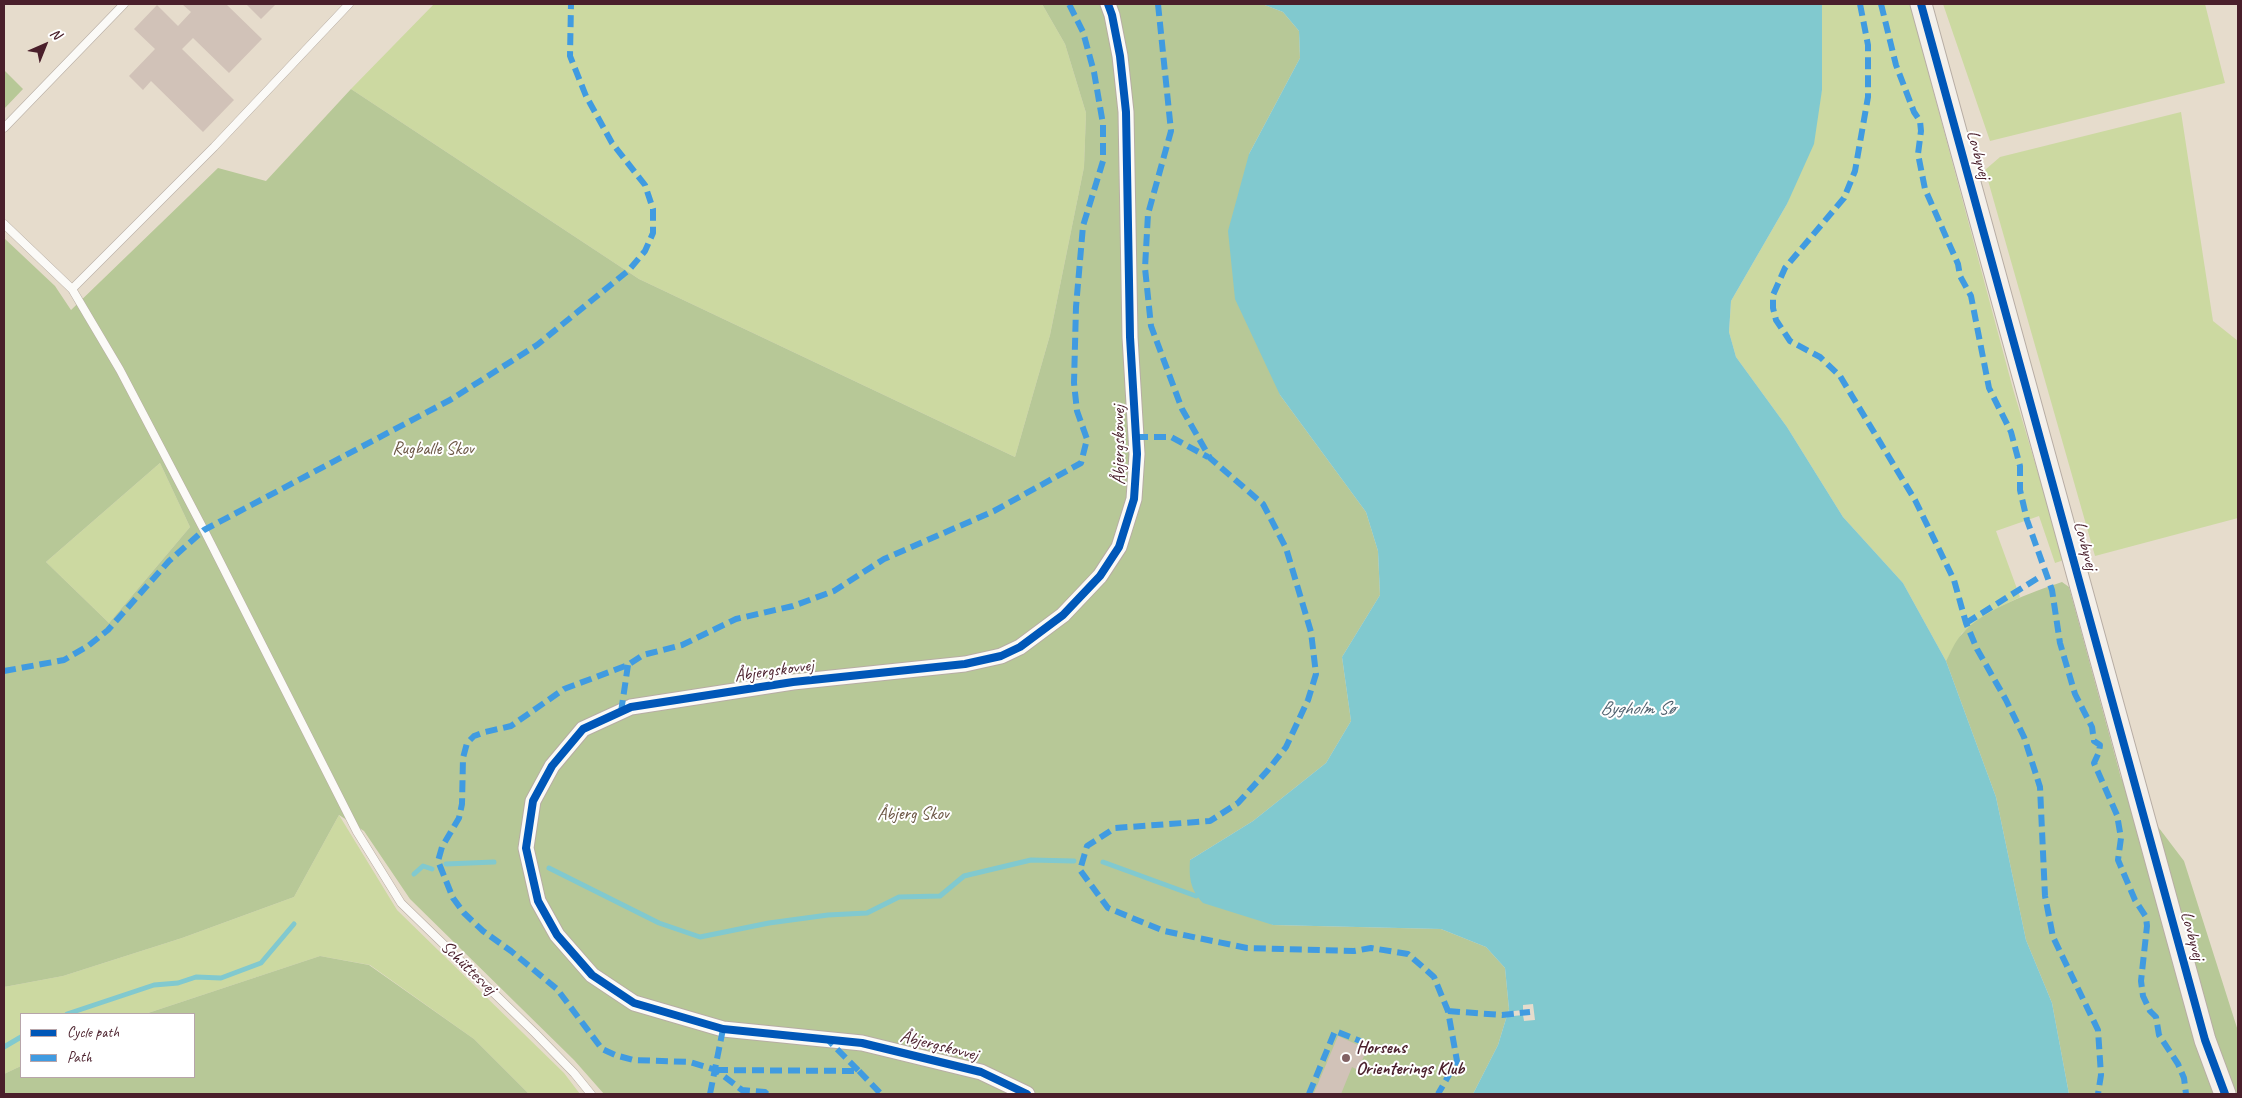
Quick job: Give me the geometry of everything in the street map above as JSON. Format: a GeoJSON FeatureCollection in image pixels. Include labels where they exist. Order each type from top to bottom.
{"type":"FeatureCollection","features":[{"type":"Feature","properties":{"kind":"street","name":"Åbjergskovvej"},"geometry":{"type":"LineString","coordinates":[[1027,1094],[981,1072],[862,1043],[723,1029],[634,1004],[592,975],[557,936],[538,901],[526,848],[533,801],[552,766],[583,729],[631,707],[793,682],[966,664],[1001,656],[1020,648],[1063,615],[1100,576],[1119,547],[1134,499],[1137,454],[1130,337],[1126,112],[1120,56],[1108,4]]}},
{"type":"Feature","properties":{"kind":"street","name":"Lovbyvej"},"geometry":{"type":"LineString","coordinates":[[1922,4],[2205,1040],[2225,1094]]}},
{"type":"Feature","properties":{"kind":"lane"},"geometry":{"type":"LineString","coordinates":[[4,128],[124,4]]}},
{"type":"Feature","properties":{"kind":"lane"},"geometry":{"type":"LineString","coordinates":[[72,289],[214,147],[349,4]]}},
{"type":"Feature","properties":{"kind":"lane","name":"Schüttesvej"},"geometry":{"type":"LineString","coordinates":[[4,224],[72,289],[120,370],[200,522],[357,832],[401,903],[535,1032],[591,1094]]}},
{"type":"Feature","properties":{"kind":"green space"},"geometry":{"type":"Polygon","coordinates":[[[434,4],[1042,4],[1065,44],[1086,113],[1084,167],[1050,335],[1015,457],[639,279],[351,89],[434,4]]]}},
{"type":"Feature","properties":{"kind":"green space"},"geometry":{"type":"Polygon","coordinates":[[[1042,4],[1262,4],[1283,12],[1299,31],[1300,58],[1249,154],[1280,395],[1366,512],[1378,551],[1380,595],[1342,657],[1351,721],[1326,763],[1253,821],[1190,860],[1273,925],[1441,929],[1486,947],[1505,968],[1509,1009],[1498,1045],[1473,1094],[604,1094],[574,1060],[410,899],[364,831],[339,815],[294,897],[182,938],[63,976],[4,987],[4,238],[55,286],[71,310],[218,168],[266,181],[351,89],[639,279],[1015,457],[1050,335],[1084,167],[1086,113],[1065,44],[1042,4]],[[160,463],[46,562],[109,623],[190,527],[160,463]]]}},
{"type":"Feature","properties":{"kind":"green space"},"geometry":{"type":"Polygon","coordinates":[[[1822,4],[1910,4],[2013,389],[2064,560],[2055,563],[2039,516],[1996,531],[2020,597],[2000,607],[1962,633],[1946,661],[1903,583],[1843,517],[1787,427],[1736,357],[1729,332],[1731,301],[1787,204],[1822,90],[1822,4]]]}},
{"type":"Feature","properties":{"kind":"green space"},"geometry":{"type":"Polygon","coordinates":[[[1943,4],[2205,4],[2225,83],[1990,141],[1943,4]]]}},
{"type":"Feature","properties":{"kind":"green space"},"geometry":{"type":"Polygon","coordinates":[[[4,70],[23,89],[4,109],[4,70]]]}},
{"type":"Feature","properties":{"kind":"green space"},"geometry":{"type":"Polygon","coordinates":[[[2181,112],[2213,321],[2238,341],[2238,518],[2095,556],[1985,170],[2000,157],[2181,112]]]}},
{"type":"Feature","properties":{"kind":"green space"},"geometry":{"type":"Polygon","coordinates":[[[160,463],[190,527],[109,623],[46,562],[160,463]]]}},
{"type":"Feature","properties":{"kind":"green space"},"geometry":{"type":"Polygon","coordinates":[[[2062,582],[2069,587],[2121,778],[2184,861],[2238,1031],[2238,1094],[2069,1094],[2052,1003],[2026,940],[1996,797],[1946,661],[1955,643],[1971,625],[1982,617],[2009,602],[2062,582]]]}},
{"type":"Feature","properties":{"kind":"green space"},"geometry":{"type":"Polygon","coordinates":[[[339,815],[397,910],[564,1073],[580,1094],[529,1094],[474,1039],[370,965],[320,956],[148,1013],[20,1013],[20,1066],[4,1074],[4,987],[63,976],[182,938],[294,897],[339,815]]]}},
{"type":"Feature","properties":{"kind":"green space"},"geometry":{"type":"Polygon","coordinates":[[[320,956],[369,965],[474,1039],[529,1094],[4,1094],[4,1074],[20,1066],[20,1078],[195,1078],[195,1013],[148,1013],[320,956]]]}},
{"type":"Feature","properties":{"kind":"water","name":"Bygholm Sø"},"geometry":{"type":"Polygon","coordinates":[[[1262,4],[1822,4],[1822,90],[1814,144],[1787,204],[1731,301],[1729,332],[1736,357],[1787,427],[1843,517],[1903,583],[1946,661],[1996,797],[2026,940],[2052,1003],[2069,1094],[1473,1094],[1498,1045],[1509,1009],[1505,968],[1486,947],[1441,929],[1273,925],[1203,903],[1195,893],[1191,883],[1190,860],[1253,821],[1326,763],[1351,721],[1342,657],[1380,595],[1378,551],[1366,512],[1280,395],[1235,299],[1228,231],[1249,154],[1300,58],[1299,31],[1283,12],[1262,4]]]}},
{"type":"Feature","properties":{"kind":"pier"},"geometry":{"type":"Polygon","coordinates":[[[1533,1004],[1535,1020],[1524,1021],[1523,1015],[1504,1017],[1506,1012],[1523,1010],[1523,1005],[1533,1004]]]}},
{"type":"Feature","properties":{"kind":"building"},"geometry":{"type":"Polygon","coordinates":[[[182,4],[226,4],[262,39],[229,73],[193,38],[182,49],[234,100],[203,132],[151,81],[143,90],[129,76],[155,49],[134,29],[157,5],[178,26],[191,12],[182,4]]]}},
{"type":"Feature","properties":{"kind":"building"},"geometry":{"type":"Polygon","coordinates":[[[246,4],[276,4],[261,19],[246,4]]]}},
{"type":"Feature","properties":{"kind":"building","name":"Horsens Orienterings Klub"},"geometry":{"type":"Polygon","coordinates":[[[1338,1036],[1367,1049],[1358,1070],[1352,1067],[1341,1094],[1314,1093],[1338,1036]]]}},
{"type":"Feature","properties":{"kind":"waterway"},"geometry":{"type":"LineString","coordinates":[[549,868],[659,923],[700,937],[769,923],[828,915],[867,913],[899,897],[940,896],[964,876],[1031,860],[1074,861]]}},
{"type":"Feature","properties":{"kind":"waterway"},"geometry":{"type":"LineString","coordinates":[[446,864],[494,862]]}},
{"type":"Feature","properties":{"kind":"waterway"},"geometry":{"type":"LineString","coordinates":[[1103,862],[1196,896]]}},
{"type":"Feature","properties":{"kind":"waterway"},"geometry":{"type":"LineString","coordinates":[[414,874],[423,866],[432,869]]}},
{"type":"Feature","properties":{"kind":"waterway"},"geometry":{"type":"LineString","coordinates":[[70,1013],[154,985],[178,983],[196,977],[221,978],[261,963],[294,924]]}},
{"type":"Feature","properties":{"kind":"waterway"},"geometry":{"type":"LineString","coordinates":[[4,1047],[20,1038]]}},
{"type":"Feature","properties":{"kind":"marked path"},"geometry":{"type":"LineString","coordinates":[[4,671],[64,660],[88,646],[108,630],[169,561],[204,530],[450,400],[537,345],[629,270],[645,251],[653,233],[653,209],[645,185],[612,143],[586,96],[570,56],[571,4]]}},
{"type":"Feature","properties":{"kind":"marked path"},"geometry":{"type":"LineString","coordinates":[[767,1094],[765,1092],[742,1090],[716,1070],[690,1062],[633,1060],[602,1049],[557,989],[511,951],[483,931],[464,913],[453,898],[438,861],[442,847],[459,818],[462,804],[463,758],[467,743],[474,736],[511,726],[564,689],[628,665],[643,655],[682,645],[736,619],[793,606],[834,591],[884,559],[994,511],[1081,463],[1087,439],[1077,411],[1074,383],[1076,307],[1083,226],[1103,161],[1103,124],[1094,72],[1083,32],[1069,4]]}},
{"type":"Feature","properties":{"kind":"marked path"},"geometry":{"type":"LineString","coordinates":[[1158,4],[1171,131],[1148,214],[1145,268],[1151,326],[1182,409],[1210,458],[1263,504],[1286,548],[1311,632],[1316,674],[1308,700],[1286,747],[1238,803],[1210,821],[1115,828],[1087,846],[1080,870],[1108,908],[1164,931],[1247,948],[1354,951],[1371,948],[1408,954],[1434,977],[1448,1011],[1457,1061],[1438,1094]]}},
{"type":"Feature","properties":{"kind":"marked path"},"geometry":{"type":"LineString","coordinates":[[1860,4],[1868,45],[1868,97],[1855,171],[1844,198],[1785,268],[1773,295],[1773,308],[1776,320],[1790,341],[1820,357],[1840,376],[1915,500],[1954,580],[1966,623],[1977,649],[2006,700],[2024,737],[2040,787],[2045,896],[2053,937],[2098,1030],[2101,1075],[2098,1094]]}},
{"type":"Feature","properties":{"kind":"marked path"},"geometry":{"type":"LineString","coordinates":[[1881,4],[1896,65],[1914,112],[1920,121],[1921,131],[1918,154],[1925,189],[1958,264],[1960,276],[1971,296],[1989,388],[2011,432],[2020,466],[2020,490],[2027,520],[2052,590],[2060,643],[2075,694],[2092,727],[2094,741],[2100,745],[2094,763],[2117,815],[2121,838],[2118,860],[2135,900],[2146,917],[2147,926],[2141,981],[2143,996],[2150,1011],[2156,1017],[2159,1035],[2178,1064],[2184,1078],[2186,1094]]}},
{"type":"Feature","properties":{"kind":"marked path"},"geometry":{"type":"LineString","coordinates":[[1136,437],[1171,437],[1208,457]]}},
{"type":"Feature","properties":{"kind":"marked path"},"geometry":{"type":"LineString","coordinates":[[1966,623],[2038,578]]}},
{"type":"Feature","properties":{"kind":"marked path"},"geometry":{"type":"LineString","coordinates":[[621,712],[628,665]]}},
{"type":"Feature","properties":{"kind":"marked path"},"geometry":{"type":"LineString","coordinates":[[1448,1011],[1502,1015],[1530,1012]]}},
{"type":"Feature","properties":{"kind":"marked path"},"geometry":{"type":"LineString","coordinates":[[710,1094],[723,1029]]}},
{"type":"Feature","properties":{"kind":"marked path"},"geometry":{"type":"LineString","coordinates":[[1309,1094],[1335,1031],[1363,1042]]}},
{"type":"Feature","properties":{"kind":"marked path"},"geometry":{"type":"LineString","coordinates":[[716,1070],[859,1071],[828,1040]]}},
{"type":"Feature","properties":{"kind":"marked path"},"geometry":{"type":"LineString","coordinates":[[859,1071],[881,1094]]}},
{"type":"Feature","properties":{"kind":"cycle path"},"geometry":{"type":"LineString","coordinates":[[1027,1094],[981,1072],[862,1043],[723,1029],[634,1003],[592,975],[557,935],[538,901],[526,848],[533,801],[552,766],[583,729],[631,707],[793,682],[965,664],[1001,656],[1020,647],[1063,615],[1100,576],[1119,547],[1134,499],[1137,454],[1130,337],[1126,112],[1120,56],[1108,4]]}},
{"type":"Feature","properties":{"kind":"cycle path"},"geometry":{"type":"LineString","coordinates":[[1921,4],[2205,1040],[2225,1094]]}},
{"type":"Feature","properties":{"kind":"place","name":"Horsens Orienterings Klub"},"geometry":{"type":"Point","coordinates":[1346,1058]}},
{"type":"Feature","properties":{"kind":"park label","name":"Rugballe Skov"},"geometry":{"type":"Point","coordinates":[433,449]}},
{"type":"Feature","properties":{"kind":"park label","name":"Åbjerg Skov"},"geometry":{"type":"Point","coordinates":[913,814]}}]}
